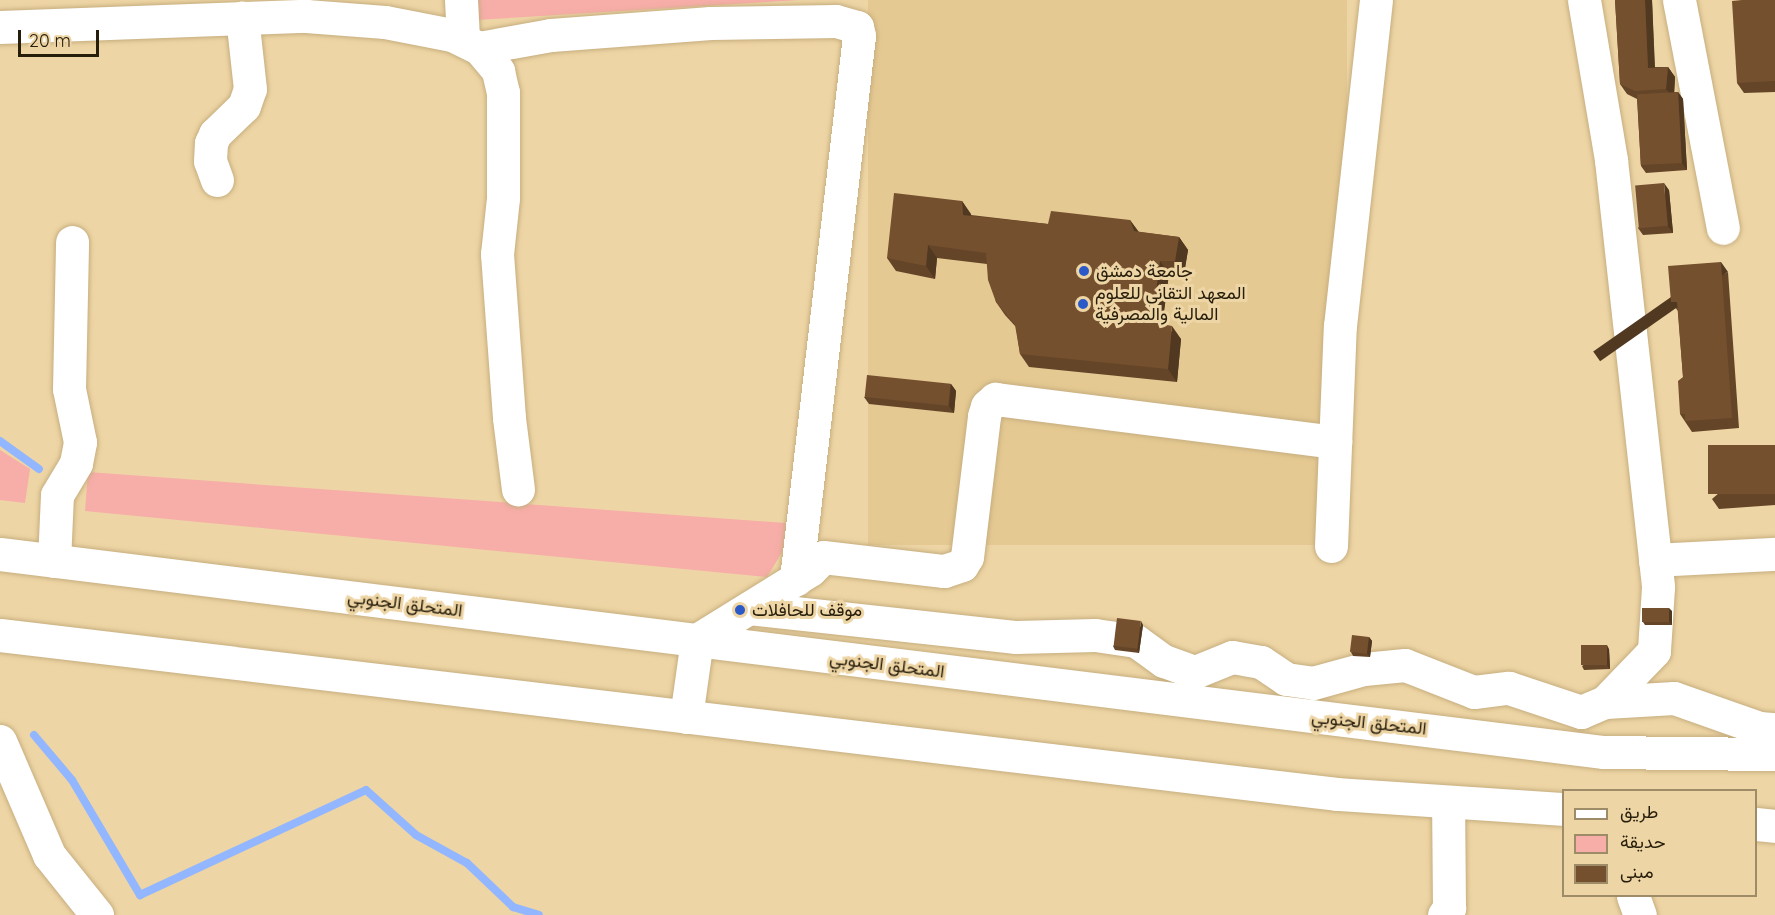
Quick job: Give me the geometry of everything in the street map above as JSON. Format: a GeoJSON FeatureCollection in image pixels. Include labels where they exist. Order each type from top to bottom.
{"type":"FeatureCollection","features":[{"type":"Feature","properties":{"kind":"main road"},"geometry":{"type":"LineString","coordinates":[[461,0],[471,43],[498,71],[503,92],[503,198],[497,254],[508,418],[518,489]]}},
{"type":"Feature","properties":{"kind":"main road"},"geometry":{"type":"LineString","coordinates":[[1331,546],[1340,326],[1376,0]]}},
{"type":"Feature","properties":{"kind":"main road"},"geometry":{"type":"LineString","coordinates":[[1584,0],[1611,160],[1658,587],[1654,651],[1605,702]]}},
{"type":"Feature","properties":{"kind":"main road"},"geometry":{"type":"LineString","coordinates":[[1679,0],[1723,228]]}},
{"type":"Feature","properties":{"kind":"main road"},"geometry":{"type":"LineString","coordinates":[[0,27],[114,11],[242,17],[306,16],[385,22],[471,43],[711,23],[836,21],[857,27],[859,36],[796,579]]}},
{"type":"Feature","properties":{"kind":"main road"},"geometry":{"type":"LineString","coordinates":[[217,180],[210,161],[211,143],[215,134],[244,106],[250,89],[242,17]]}},
{"type":"Feature","properties":{"kind":"main road"},"geometry":{"type":"LineString","coordinates":[[54,561],[57,495],[76,463],[80,442],[69,388],[72,242]]}},
{"type":"Feature","properties":{"kind":"main road"},"geometry":{"type":"LineString","coordinates":[[686,717],[697,640],[796,579],[823,557],[944,571],[962,565],[967,557],[984,416],[987,406],[995,399],[1335,442]]}},
{"type":"Feature","properties":{"kind":"main road","name":"المتحلق الجنوبي"},"geometry":{"type":"LineString","coordinates":[[0,554],[1604,752],[1775,754]]}},
{"type":"Feature","properties":{"kind":"main road"},"geometry":{"type":"LineString","coordinates":[[1655,561],[1775,554]]}},
{"type":"Feature","properties":{"kind":"main road"},"geometry":{"type":"LineString","coordinates":[[749,608],[1016,637],[1095,635],[1136,641],[1164,660],[1195,672],[1232,657],[1261,662],[1286,679],[1313,683],[1364,669],[1405,665],[1474,692],[1509,688],[1581,712],[1605,702],[1674,698],[1759,728],[1775,729]]}},
{"type":"Feature","properties":{"kind":"main road"},"geometry":{"type":"LineString","coordinates":[[0,636],[1337,794],[1562,809]]}},
{"type":"Feature","properties":{"kind":"main road"},"geometry":{"type":"LineString","coordinates":[[0,741],[49,855],[97,915]]}},
{"type":"Feature","properties":{"kind":"main road"},"geometry":{"type":"LineString","coordinates":[[1444,915],[1449,908],[1448,802]]}},
{"type":"Feature","properties":{"kind":"main road"},"geometry":{"type":"LineString","coordinates":[[1757,824],[1775,826]]}},
{"type":"Feature","properties":{"kind":"main road"},"geometry":{"type":"LineString","coordinates":[[1633,897],[1640,915]]}},
{"type":"Feature","properties":{"kind":"shaded area","name":"جامعة دمشق"},"geometry":{"type":"Polygon","coordinates":[[[868,0],[1347,0],[1347,545],[868,545],[868,0]]]}},
{"type":"Feature","properties":{"kind":"green space"},"geometry":{"type":"Polygon","coordinates":[[[474,0],[799,0],[476,20],[474,0]]]}},
{"type":"Feature","properties":{"kind":"green space"},"geometry":{"type":"Polygon","coordinates":[[[0,450],[30,469],[25,503],[0,500],[0,450]]]}},
{"type":"Feature","properties":{"kind":"green space"},"geometry":{"type":"Polygon","coordinates":[[[88,472],[799,524],[767,577],[85,511],[88,472]]]}},
{"type":"Feature","properties":{"kind":"building"},"geometry":{"type":"Polygon","coordinates":[[[1615,0],[1645,0],[1648,68],[1668,67],[1666,89],[1635,91],[1620,84],[1615,0]]]}},
{"type":"Feature","properties":{"kind":"building"},"geometry":{"type":"Polygon","coordinates":[[[1775,0],[1775,81],[1737,83],[1732,1],[1775,0]]]}},
{"type":"Feature","properties":{"kind":"building"},"geometry":{"type":"Polygon","coordinates":[[[1678,92],[1682,163],[1641,165],[1637,94],[1678,92]]]}},
{"type":"Feature","properties":{"kind":"building"},"geometry":{"type":"Polygon","coordinates":[[[1664,183],[1668,226],[1639,228],[1635,186],[1664,183]]]}},
{"type":"Feature","properties":{"kind":"building","name":"المعهد التقاني للعلوم المالية والمصرفية"},"geometry":{"type":"Polygon","coordinates":[[[894,193],[962,201],[963,215],[1048,224],[1051,211],[1130,220],[1134,231],[1179,237],[1175,261],[1160,261],[1152,322],[1172,326],[1168,369],[1020,354],[1015,325],[996,302],[988,280],[986,253],[928,245],[926,266],[887,258],[894,193]]]}},
{"type":"Feature","properties":{"kind":"building"},"geometry":{"type":"Polygon","coordinates":[[[1721,262],[1732,418],[1685,421],[1685,414],[1680,414],[1678,381],[1683,377],[1677,302],[1671,302],[1668,266],[1721,262]]]}},
{"type":"Feature","properties":{"kind":"building"},"geometry":{"type":"Polygon","coordinates":[[[867,375],[951,384],[948,406],[865,397],[867,375]]]}},
{"type":"Feature","properties":{"kind":"building"},"geometry":{"type":"Polygon","coordinates":[[[1708,445],[1775,445],[1775,494],[1708,494],[1708,445]]]}},
{"type":"Feature","properties":{"kind":"building"},"geometry":{"type":"Polygon","coordinates":[[[1642,608],[1669,608],[1669,622],[1642,622],[1642,608]]]}},
{"type":"Feature","properties":{"kind":"building"},"geometry":{"type":"Polygon","coordinates":[[[1117,618],[1141,621],[1137,649],[1114,646],[1117,618]]]}},
{"type":"Feature","properties":{"kind":"building"},"geometry":{"type":"Polygon","coordinates":[[[1352,635],[1369,637],[1367,654],[1350,652],[1352,635]]]}},
{"type":"Feature","properties":{"kind":"building"},"geometry":{"type":"Polygon","coordinates":[[[1581,645],[1607,645],[1607,665],[1581,665],[1581,645]]]}},
{"type":"Feature","properties":{"kind":"waterway"},"geometry":{"type":"LineString","coordinates":[[0,441],[39,469]]}},
{"type":"Feature","properties":{"kind":"waterway"},"geometry":{"type":"LineString","coordinates":[[34,735],[72,780],[140,895],[366,790],[416,835],[467,863],[513,907],[539,915]]}},
{"type":"Feature","properties":{"kind":"place","name":"جامعة دمشق"},"geometry":{"type":"Point","coordinates":[1084,271]}},
{"type":"Feature","properties":{"kind":"place","name":"المعهد التقاني للعلوم المالية والمصرفية"},"geometry":{"type":"Point","coordinates":[1083,304]}},
{"type":"Feature","properties":{"kind":"place","name":"موقف للحافلات"},"geometry":{"type":"Point","coordinates":[740,610]}}]}
